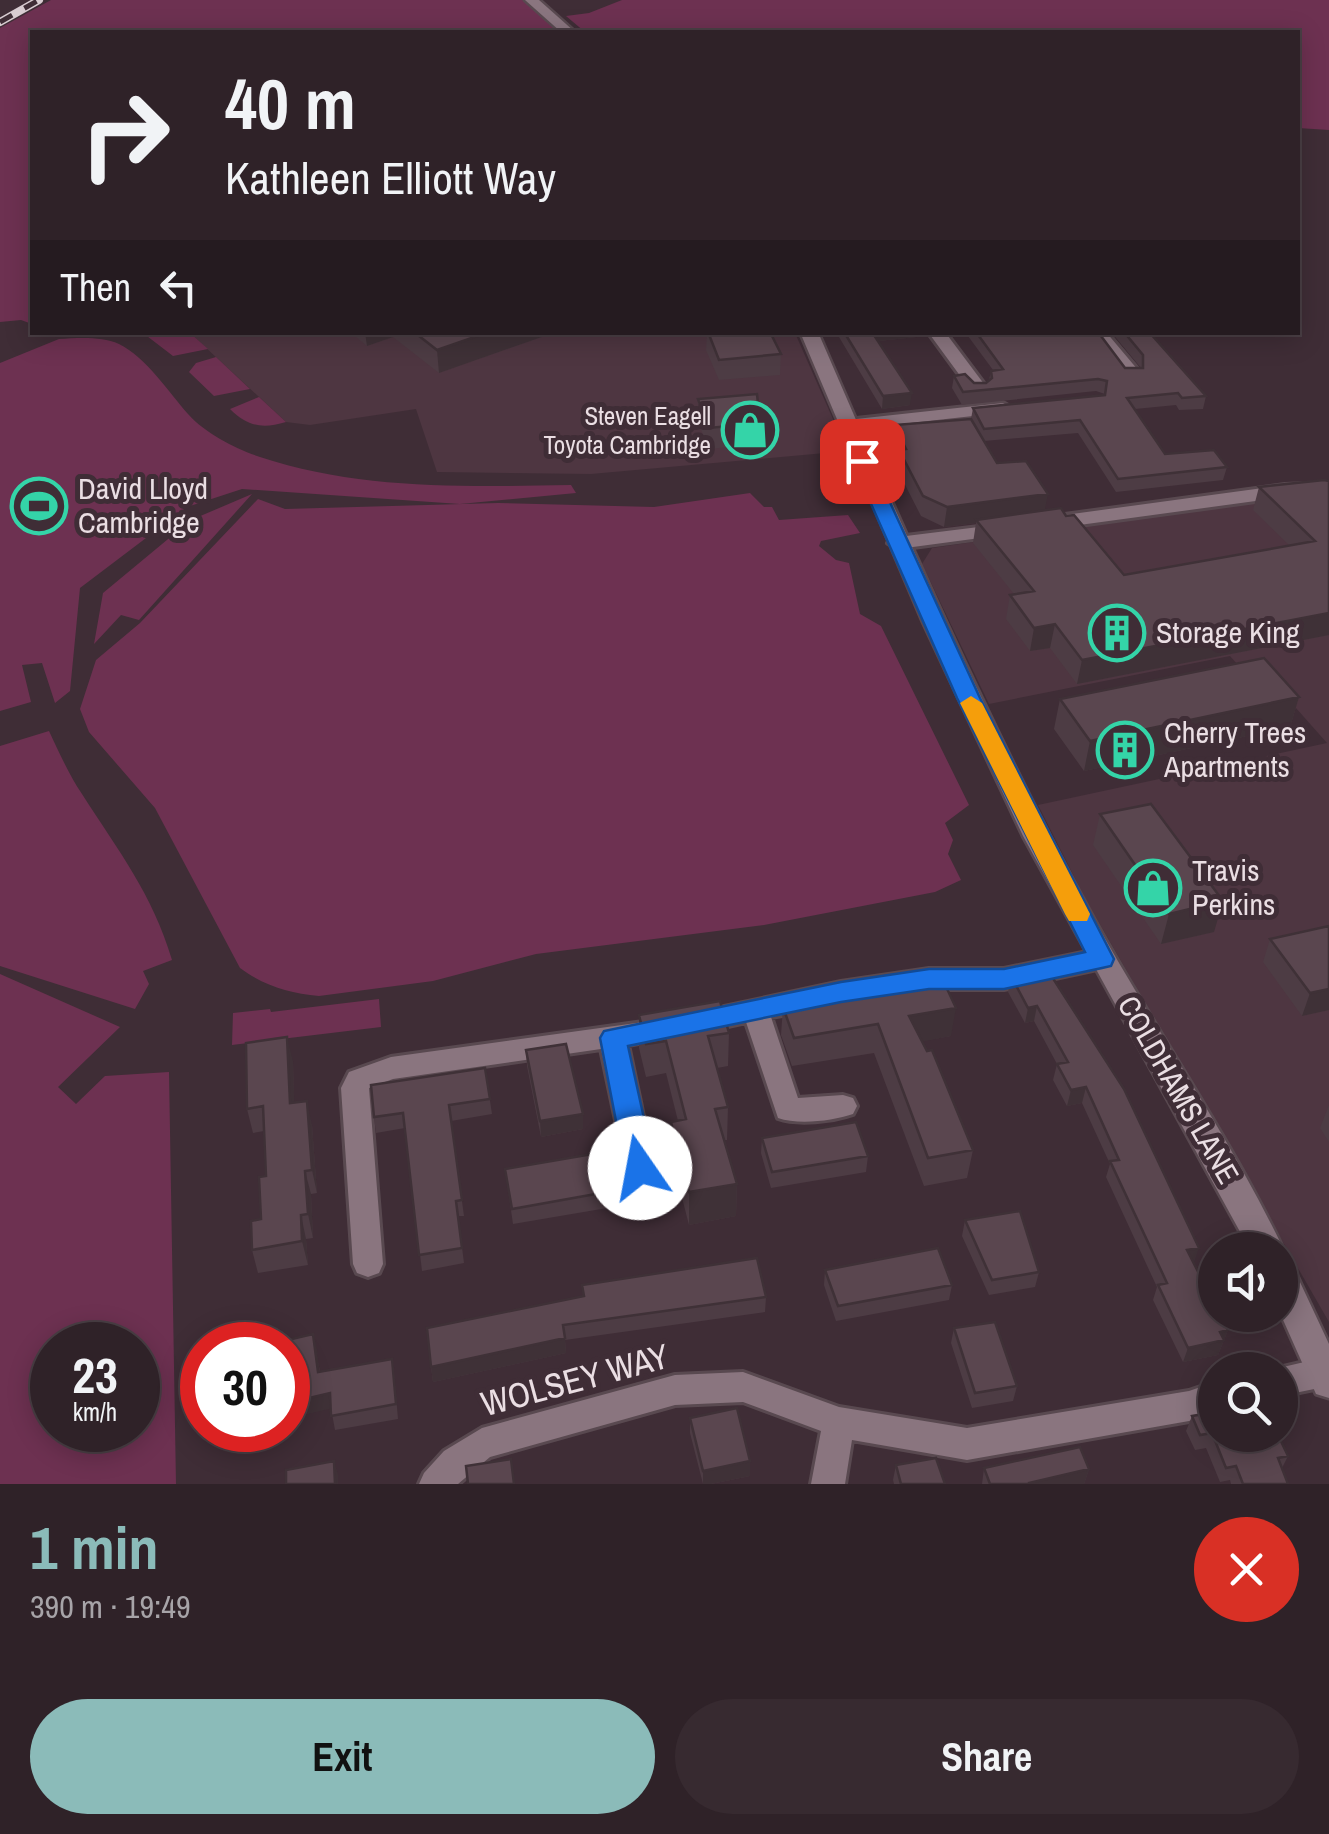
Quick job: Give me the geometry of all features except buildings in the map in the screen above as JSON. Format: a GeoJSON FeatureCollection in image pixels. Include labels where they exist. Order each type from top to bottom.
{"type":"FeatureCollection","features":[{"type":"Feature","properties":{"kind":"street"},"geometry":{"type":"LineString","coordinates":[[532,0],[566,30]]}},
{"type":"Feature","properties":{"kind":"street","name":"COLDHAMS LANE"},"geometry":{"type":"LineString","coordinates":[[810,335],[968,698],[1102,959],[1185,1097],[1257,1232]]}},
{"type":"Feature","properties":{"kind":"street"},"geometry":{"type":"LineString","coordinates":[[938,335],[978,388]]}},
{"type":"Feature","properties":{"kind":"street"},"geometry":{"type":"LineString","coordinates":[[1100,335],[1132,374]]}},
{"type":"Feature","properties":{"kind":"street"},"geometry":{"type":"LineString","coordinates":[[847,425],[1028,406]]}},
{"type":"Feature","properties":{"kind":"street"},"geometry":{"type":"LineString","coordinates":[[898,543],[1285,491],[1329,490]]}},
{"type":"Feature","properties":{"kind":"street"},"geometry":{"type":"LineString","coordinates":[[368,1264],[355,1088],[359,1080],[391,1068],[613,1038],[859,989],[929,979],[1004,979],[1102,959]]}},
{"type":"Feature","properties":{"kind":"street"},"geometry":{"type":"LineString","coordinates":[[756,1012],[788,1110],[842,1106]]}},
{"type":"Feature","properties":{"kind":"street"},"geometry":{"type":"LineString","coordinates":[[613,1038],[640,1168]]}},
{"type":"Feature","properties":{"kind":"street"},"geometry":{"type":"LineString","coordinates":[[1298,1315],[1327,1377],[1298,1379]]}},
{"type":"Feature","properties":{"kind":"street","name":"WOLSEY WAY"},"geometry":{"type":"LineString","coordinates":[[436,1484],[456,1462],[482,1444],[675,1390],[743,1387],[839,1422],[967,1444],[1198,1403]]}},
{"type":"Feature","properties":{"kind":"street"},"geometry":{"type":"LineString","coordinates":[[828,1484],[839,1422]]}},
{"type":"Feature","properties":{"kind":"shaded area"},"geometry":{"type":"Polygon","coordinates":[[[51,0],[525,0],[562,30],[30,30],[30,323],[0,322],[0,28],[51,0]]]}},
{"type":"Feature","properties":{"kind":"shaded area"},"geometry":{"type":"Polygon","coordinates":[[[622,0],[1329,0],[1329,130],[1300,128],[1300,30],[583,30],[566,16],[589,13],[622,0]]]}},
{"type":"Feature","properties":{"kind":"shaded area"},"geometry":{"type":"Polygon","coordinates":[[[146,335],[192,335],[208,349],[173,356],[146,335]]]}},
{"type":"Feature","properties":{"kind":"shaded area"},"geometry":{"type":"Polygon","coordinates":[[[192,335],[796,335],[847,451],[591,474],[437,472],[416,409],[310,425],[286,422],[192,335]]]}},
{"type":"Feature","properties":{"kind":"shaded area"},"geometry":{"type":"Polygon","coordinates":[[[59,339],[97,339],[119,344],[148,366],[203,428],[260,457],[336,476],[375,481],[453,486],[571,485],[576,493],[460,504],[242,489],[187,507],[80,588],[70,691],[55,703],[42,663],[22,665],[31,702],[0,711],[0,363],[59,339]]]}},
{"type":"Feature","properties":{"kind":"shaded area"},"geometry":{"type":"Polygon","coordinates":[[[216,357],[250,389],[214,396],[189,372],[196,363],[216,357]]]}},
{"type":"Feature","properties":{"kind":"shaded area"},"geometry":{"type":"Polygon","coordinates":[[[259,397],[286,422],[256,425],[230,409],[259,397]]]}},
{"type":"Feature","properties":{"kind":"shaded area"},"geometry":{"type":"Polygon","coordinates":[[[750,493],[764,507],[772,507],[779,520],[848,515],[860,533],[821,541],[819,546],[836,560],[849,563],[860,614],[881,626],[969,805],[945,823],[953,840],[948,854],[961,880],[935,892],[764,925],[536,954],[433,981],[319,996],[297,993],[268,984],[240,968],[155,808],[89,732],[80,709],[96,660],[140,623],[258,499],[285,509],[498,503],[654,507],[750,493]]]}},
{"type":"Feature","properties":{"kind":"shaded area"},"geometry":{"type":"Polygon","coordinates":[[[252,494],[139,620],[121,615],[94,644],[103,593],[191,520],[252,494]]]}},
{"type":"Feature","properties":{"kind":"shaded area"},"geometry":{"type":"Polygon","coordinates":[[[1329,496],[1329,1322],[1298,1268],[1298,1232],[1277,1232],[1087,902],[1038,805],[1327,743],[1272,681],[1255,684],[1230,656],[989,704],[922,564],[932,548],[1285,497],[1329,496]]]}},
{"type":"Feature","properties":{"kind":"shaded area"},"geometry":{"type":"Polygon","coordinates":[[[49,731],[73,779],[144,893],[172,960],[143,971],[149,984],[135,1009],[0,966],[0,746],[49,731]]]}},
{"type":"Feature","properties":{"kind":"shaded area"},"geometry":{"type":"Polygon","coordinates":[[[0,974],[120,1027],[58,1087],[76,1104],[105,1076],[169,1072],[176,1484],[0,1484],[0,974]]]}},
{"type":"Feature","properties":{"kind":"shaded area"},"geometry":{"type":"Polygon","coordinates":[[[379,999],[381,1027],[232,1045],[233,1013],[379,999]]]}},
{"type":"Feature","properties":{"kind":"railway"},"geometry":{"type":"LineString","coordinates":[[0,22],[39,0]]}},
{"type":"Feature","properties":{"kind":"slow traffic"},"geometry":{"type":"LineString","coordinates":[[971,703],[1078,914]]}},
{"type":"Feature","properties":{"kind":"place","name":"Steven Eagell Toyota Cambridge"},"geometry":{"type":"Point","coordinates":[750,430]}},
{"type":"Feature","properties":{"kind":"place","name":"David Lloyd Cambridge"},"geometry":{"type":"Point","coordinates":[39,506]}},
{"type":"Feature","properties":{"kind":"place","name":"Storage King"},"geometry":{"type":"Point","coordinates":[1117,633]}},
{"type":"Feature","properties":{"kind":"place","name":"Cherry Trees Apartments"},"geometry":{"type":"Point","coordinates":[1125,750]}},
{"type":"Feature","properties":{"kind":"place","name":"Travis Perkins"},"geometry":{"type":"Point","coordinates":[1153,888]}},
{"type":"Feature","properties":{"kind":"route"},"geometry":{"type":"LineString","coordinates":[[640,1168],[613,1038],[841,992],[929,979],[1004,979],[1102,959],[968,698],[862,461]]}}]}
